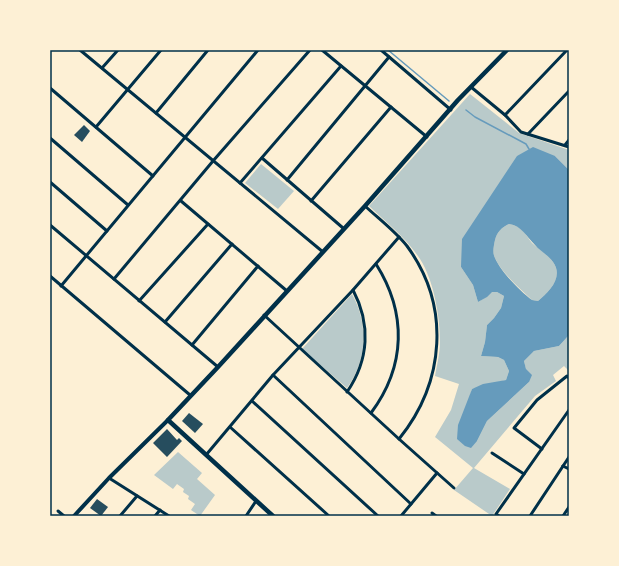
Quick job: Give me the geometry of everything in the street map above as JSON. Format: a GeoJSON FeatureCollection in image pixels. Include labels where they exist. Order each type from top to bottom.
{"type":"FeatureCollection","features":[{"type":"Feature","properties":{"kind":"main road"},"geometry":{"type":"LineString","coordinates":[[273,516],[168,420],[323,252],[343,228],[365,206],[458,100],[507,50]]}},
{"type":"Feature","properties":{"kind":"street"},"geometry":{"type":"LineString","coordinates":[[80,50],[323,252]]}},
{"type":"Feature","properties":{"kind":"street"},"geometry":{"type":"LineString","coordinates":[[102,68],[118,50]]}},
{"type":"Feature","properties":{"kind":"street"},"geometry":{"type":"LineString","coordinates":[[96,127],[161,50]]}},
{"type":"Feature","properties":{"kind":"street"},"geometry":{"type":"LineString","coordinates":[[156,113],[208,50]]}},
{"type":"Feature","properties":{"kind":"street"},"geometry":{"type":"LineString","coordinates":[[61,286],[258,50]]}},
{"type":"Feature","properties":{"kind":"street"},"geometry":{"type":"LineString","coordinates":[[114,279],[213,161],[310,50]]}},
{"type":"Feature","properties":{"kind":"street"},"geometry":{"type":"LineString","coordinates":[[322,50],[427,137]]}},
{"type":"Feature","properties":{"kind":"street"},"geometry":{"type":"LineString","coordinates":[[381,50],[450,110]]}},
{"type":"Feature","properties":{"kind":"street"},"geometry":{"type":"LineString","coordinates":[[384,53],[387,50]]}},
{"type":"Feature","properties":{"kind":"street"},"geometry":{"type":"LineString","coordinates":[[505,115],[567,50]]}},
{"type":"Feature","properties":{"kind":"street"},"geometry":{"type":"LineString","coordinates":[[288,180],[389,57]]}},
{"type":"Feature","properties":{"kind":"street"},"geometry":{"type":"LineString","coordinates":[[240,183],[341,66]]}},
{"type":"Feature","properties":{"kind":"street"},"geometry":{"type":"LineString","coordinates":[[471,87],[505,115],[521,132],[569,147]]}},
{"type":"Feature","properties":{"kind":"street"},"geometry":{"type":"LineString","coordinates":[[50,88],[153,176]]}},
{"type":"Feature","properties":{"kind":"street"},"geometry":{"type":"LineString","coordinates":[[528,134],[569,92]]}},
{"type":"Feature","properties":{"kind":"street"},"geometry":{"type":"LineString","coordinates":[[311,201],[391,107]]}},
{"type":"Feature","properties":{"kind":"street"},"geometry":{"type":"LineString","coordinates":[[50,138],[128,205]]}},
{"type":"Feature","properties":{"kind":"street"},"geometry":{"type":"LineString","coordinates":[[565,145],[569,140]]}},
{"type":"Feature","properties":{"kind":"street"},"geometry":{"type":"LineString","coordinates":[[262,158],[343,228]]}},
{"type":"Feature","properties":{"kind":"street"},"geometry":{"type":"LineString","coordinates":[[50,182],[107,231]]}},
{"type":"Feature","properties":{"kind":"street"},"geometry":{"type":"LineString","coordinates":[[181,201],[287,291]]}},
{"type":"Feature","properties":{"kind":"street"},"geometry":{"type":"LineString","coordinates":[[365,206],[399,237],[418,265],[428,286],[435,313],[437,342],[434,366],[424,400],[413,420],[399,439]]}},
{"type":"Feature","properties":{"kind":"street"},"geometry":{"type":"LineString","coordinates":[[140,301],[208,224]]}},
{"type":"Feature","properties":{"kind":"street"},"geometry":{"type":"LineString","coordinates":[[50,225],[218,367]]}},
{"type":"Feature","properties":{"kind":"street"},"geometry":{"type":"LineString","coordinates":[[206,455],[273,376],[353,290],[399,237]]}},
{"type":"Feature","properties":{"kind":"street"},"geometry":{"type":"LineString","coordinates":[[165,322],[232,244]]}},
{"type":"Feature","properties":{"kind":"street"},"geometry":{"type":"LineString","coordinates":[[371,413],[382,397],[391,379],[396,360],[398,340],[398,320],[394,300],[386,281],[376,264]]}},
{"type":"Feature","properties":{"kind":"street"},"geometry":{"type":"LineString","coordinates":[[192,345],[258,266]]}},
{"type":"Feature","properties":{"kind":"street"},"geometry":{"type":"LineString","coordinates":[[50,276],[190,395]]}},
{"type":"Feature","properties":{"kind":"street"},"geometry":{"type":"LineString","coordinates":[[347,392],[360,369],[366,344],[366,328],[362,312],[353,290]]}},
{"type":"Feature","properties":{"kind":"street"},"geometry":{"type":"LineString","coordinates":[[264,316],[454,488]]}},
{"type":"Feature","properties":{"kind":"street"},"geometry":{"type":"LineString","coordinates":[[273,376],[411,504]]}},
{"type":"Feature","properties":{"kind":"street"},"geometry":{"type":"LineString","coordinates":[[542,449],[514,428],[537,400],[567,376],[569,378]]}},
{"type":"Feature","properties":{"kind":"street"},"geometry":{"type":"LineString","coordinates":[[252,401],[378,516]]}},
{"type":"Feature","properties":{"kind":"street"},"geometry":{"type":"LineString","coordinates":[[499,516],[496,514],[569,410]]}},
{"type":"Feature","properties":{"kind":"street"},"geometry":{"type":"LineString","coordinates":[[74,516],[109,478],[168,420]]}},
{"type":"Feature","properties":{"kind":"street"},"geometry":{"type":"LineString","coordinates":[[230,427],[329,516]]}},
{"type":"Feature","properties":{"kind":"street"},"geometry":{"type":"LineString","coordinates":[[492,453],[524,474]]}},
{"type":"Feature","properties":{"kind":"street"},"geometry":{"type":"LineString","coordinates":[[530,516],[569,457]]}},
{"type":"Feature","properties":{"kind":"street"},"geometry":{"type":"LineString","coordinates":[[563,466],[569,469]]}},
{"type":"Feature","properties":{"kind":"street"},"geometry":{"type":"LineString","coordinates":[[401,516],[437,473]]}},
{"type":"Feature","properties":{"kind":"street"},"geometry":{"type":"LineString","coordinates":[[109,478],[169,516]]}},
{"type":"Feature","properties":{"kind":"street"},"geometry":{"type":"LineString","coordinates":[[120,516],[137,496]]}},
{"type":"Feature","properties":{"kind":"street"},"geometry":{"type":"LineString","coordinates":[[246,516],[256,500]]}},
{"type":"Feature","properties":{"kind":"street"},"geometry":{"type":"LineString","coordinates":[[563,516],[569,508]]}},
{"type":"Feature","properties":{"kind":"street"},"geometry":{"type":"LineString","coordinates":[[58,510],[64,516]]}},
{"type":"Feature","properties":{"kind":"street"},"geometry":{"type":"LineString","coordinates":[[155,516],[160,510]]}},
{"type":"Feature","properties":{"kind":"street"},"geometry":{"type":"LineString","coordinates":[[432,513],[436,516]]}},
{"type":"Feature","properties":{"kind":"shaded area"},"geometry":{"type":"Polygon","coordinates":[[[470,94],[519,133],[569,150],[569,170],[555,156],[461,267],[473,285],[478,302],[491,292],[497,292],[504,296],[501,308],[487,325],[485,342],[481,356],[498,357],[504,360],[509,371],[506,380],[472,389],[469,399],[477,441],[487,421],[529,382],[524,361],[534,351],[559,346],[569,335],[569,371],[564,366],[553,375],[556,381],[535,396],[474,468],[510,489],[492,516],[454,490],[473,468],[435,437],[451,410],[459,384],[435,376],[440,350],[440,332],[435,299],[429,278],[425,268],[415,252],[396,231],[369,206],[470,94]]]}},
{"type":"Feature","properties":{"kind":"shaded area"},"geometry":{"type":"Polygon","coordinates":[[[261,164],[294,191],[278,209],[245,183],[261,164]]]}},
{"type":"Feature","properties":{"kind":"shaded area"},"geometry":{"type":"Polygon","coordinates":[[[509,224],[523,231],[532,243],[551,259],[556,268],[557,273],[554,284],[538,301],[532,300],[512,280],[498,264],[494,256],[493,251],[498,232],[509,224]]]}},
{"type":"Feature","properties":{"kind":"shaded area"},"geometry":{"type":"Polygon","coordinates":[[[352,294],[361,318],[363,342],[359,366],[347,388],[302,349],[352,294]]]}},
{"type":"Feature","properties":{"kind":"shaded area"},"geometry":{"type":"Polygon","coordinates":[[[178,452],[202,473],[197,479],[215,495],[200,516],[191,510],[195,504],[188,499],[189,496],[183,492],[184,489],[177,484],[173,489],[154,475],[178,452]]]}},
{"type":"Feature","properties":{"kind":"water"},"geometry":{"type":"Polygon","coordinates":[[[533,147],[555,156],[569,170],[569,335],[559,346],[534,351],[524,361],[526,369],[532,375],[529,382],[487,421],[477,441],[471,448],[465,446],[457,439],[458,425],[472,389],[483,384],[506,380],[509,371],[504,360],[498,357],[481,356],[485,342],[487,325],[501,308],[504,296],[497,292],[492,292],[478,302],[473,285],[461,267],[462,239],[517,156],[533,147]],[[509,224],[498,232],[494,244],[494,256],[506,275],[522,292],[532,300],[538,301],[554,284],[557,273],[556,268],[553,262],[524,232],[509,224]]]}},
{"type":"Feature","properties":{"kind":"building"},"geometry":{"type":"Polygon","coordinates":[[[84,125],[90,131],[82,142],[74,135],[84,125]]]}},
{"type":"Feature","properties":{"kind":"building"},"geometry":{"type":"Polygon","coordinates":[[[189,413],[203,424],[195,433],[182,421],[189,413]]]}},
{"type":"Feature","properties":{"kind":"building"},"geometry":{"type":"Polygon","coordinates":[[[167,429],[177,440],[179,438],[182,441],[167,457],[153,443],[167,429]]]}},
{"type":"Feature","properties":{"kind":"building"},"geometry":{"type":"Polygon","coordinates":[[[97,499],[108,507],[101,516],[90,508],[97,499]]]}},
{"type":"Feature","properties":{"kind":"waterway"},"geometry":{"type":"LineString","coordinates":[[388,50],[449,101]]}},
{"type":"Feature","properties":{"kind":"waterway"},"geometry":{"type":"LineString","coordinates":[[466,110],[475,117],[526,144],[529,149]]}}]}
